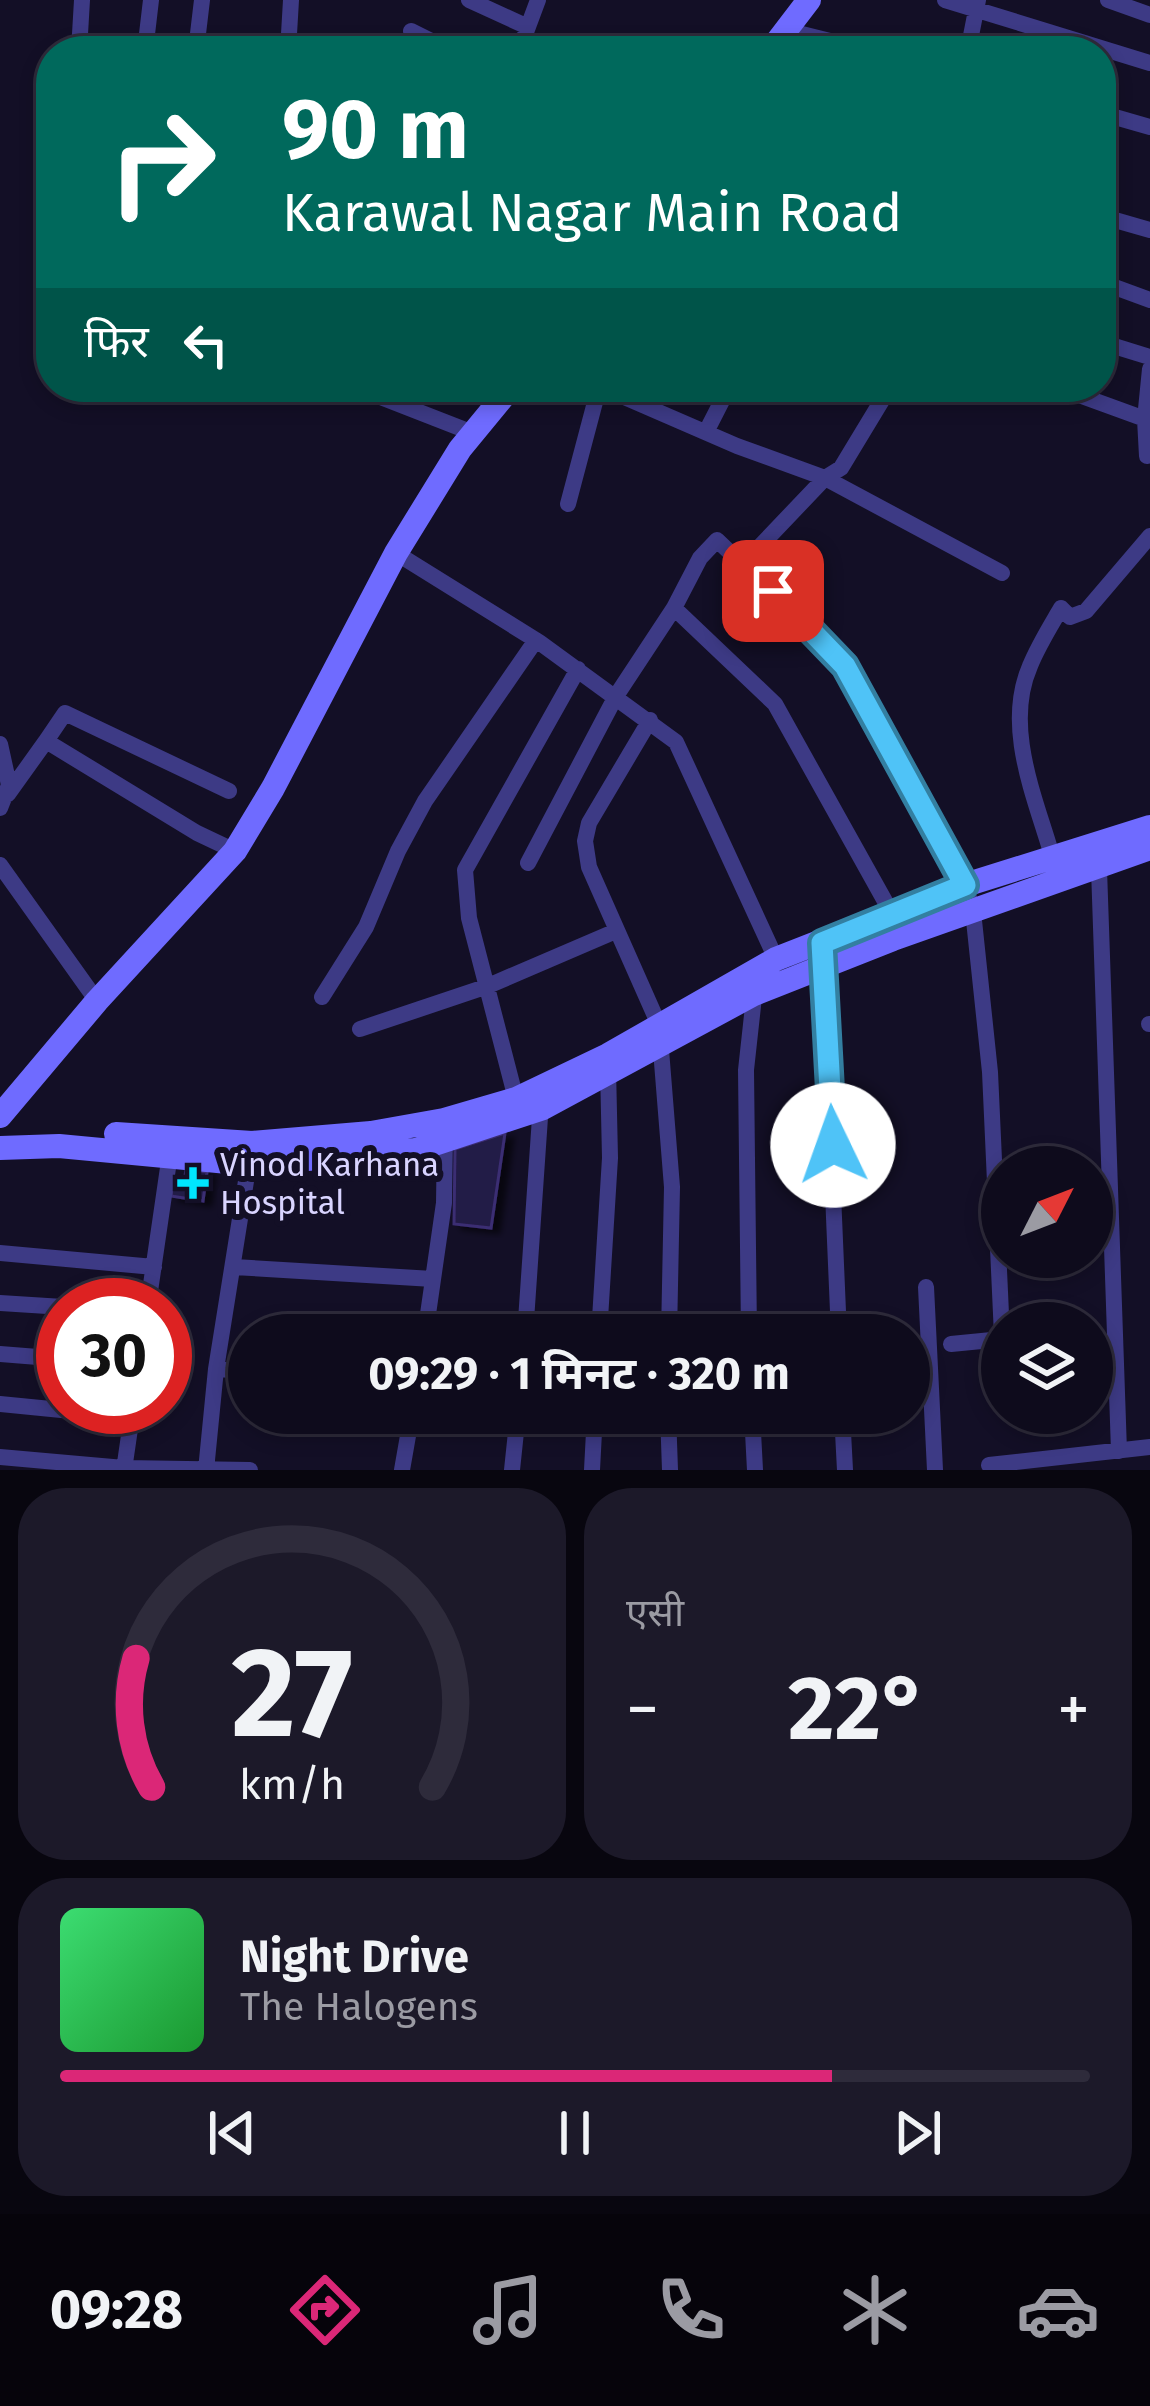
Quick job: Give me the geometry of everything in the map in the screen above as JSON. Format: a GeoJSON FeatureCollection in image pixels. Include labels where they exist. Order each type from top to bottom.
{"type":"FeatureCollection","features":[{"type":"Feature","properties":{"kind":"street"},"geometry":{"type":"LineString","coordinates":[[80,36],[82,0]]}},
{"type":"Feature","properties":{"kind":"street"},"geometry":{"type":"LineString","coordinates":[[147,36],[151,0]]}},
{"type":"Feature","properties":{"kind":"street"},"geometry":{"type":"LineString","coordinates":[[198,36],[202,0]]}},
{"type":"Feature","properties":{"kind":"street"},"geometry":{"type":"LineString","coordinates":[[289,36],[291,0]]}},
{"type":"Feature","properties":{"kind":"street"},"geometry":{"type":"LineString","coordinates":[[470,0],[528,27]]}},
{"type":"Feature","properties":{"kind":"street"},"geometry":{"type":"LineString","coordinates":[[525,36],[538,0]]}},
{"type":"Feature","properties":{"kind":"street"},"geometry":{"type":"LineString","coordinates":[[781,36],[809,0]]}},
{"type":"Feature","properties":{"kind":"street"},"geometry":{"type":"LineString","coordinates":[[945,0],[976,5],[1069,36]]}},
{"type":"Feature","properties":{"kind":"street"},"geometry":{"type":"LineString","coordinates":[[1108,0],[1150,15]]}},
{"type":"Feature","properties":{"kind":"street"},"geometry":{"type":"LineString","coordinates":[[971,36],[976,5]]}},
{"type":"Feature","properties":{"kind":"street"},"geometry":{"type":"LineString","coordinates":[[786,30],[810,36]]}},
{"type":"Feature","properties":{"kind":"street"},"geometry":{"type":"LineString","coordinates":[[411,31],[421,36]]}},
{"type":"Feature","properties":{"kind":"street"},"geometry":{"type":"LineString","coordinates":[[1116,52],[1150,63]]}},
{"type":"Feature","properties":{"kind":"street"},"geometry":{"type":"LineString","coordinates":[[1116,117],[1150,127]]}},
{"type":"Feature","properties":{"kind":"street"},"geometry":{"type":"LineString","coordinates":[[1116,220],[1150,230]]}},
{"type":"Feature","properties":{"kind":"street"},"geometry":{"type":"LineString","coordinates":[[1116,288],[1150,301]]}},
{"type":"Feature","properties":{"kind":"street"},"geometry":{"type":"LineString","coordinates":[[1116,347],[1150,357]]}},
{"type":"Feature","properties":{"kind":"street"},"geometry":{"type":"LineString","coordinates":[[1147,456],[1150,369]]}},
{"type":"Feature","properties":{"kind":"street"},"geometry":{"type":"LineString","coordinates":[[393,402],[472,433]]}},
{"type":"Feature","properties":{"kind":"street"},"geometry":{"type":"LineString","coordinates":[[0,1116],[97,1001],[235,851],[396,553],[472,433],[498,402]]}},
{"type":"Feature","properties":{"kind":"street"},"geometry":{"type":"LineString","coordinates":[[568,504],[596,402]]}},
{"type":"Feature","properties":{"kind":"street"},"geometry":{"type":"LineString","coordinates":[[635,402],[825,478],[1002,573]]}},
{"type":"Feature","properties":{"kind":"street"},"geometry":{"type":"LineString","coordinates":[[706,432],[721,402]]}},
{"type":"Feature","properties":{"kind":"street"},"geometry":{"type":"LineString","coordinates":[[744,563],[825,478],[841,468],[881,402]]}},
{"type":"Feature","properties":{"kind":"street"},"geometry":{"type":"LineString","coordinates":[[1099,402],[1145,419]]}},
{"type":"Feature","properties":{"kind":"street"},"geometry":{"type":"LineString","coordinates":[[1053,859],[1020,740],[1020,705],[1028,669],[1061,608],[1070,617],[1086,611],[1150,536]]}},
{"type":"Feature","properties":{"kind":"street"},"geometry":{"type":"LineString","coordinates":[[528,863],[616,696],[674,608],[700,558],[717,539],[838,656],[965,885],[973,911],[990,1072],[1000,1302]]}},
{"type":"Feature","properties":{"kind":"street"},"geometry":{"type":"LineString","coordinates":[[396,553],[578,669],[650,720],[676,742],[685,757],[762,974],[746,1070],[749,1314]]}},
{"type":"Feature","properties":{"kind":"street"},"geometry":{"type":"LineString","coordinates":[[674,608],[775,704],[892,912]]}},
{"type":"Feature","properties":{"kind":"street"},"geometry":{"type":"LineString","coordinates":[[322,997],[366,927],[425,801],[536,640]]}},
{"type":"Feature","properties":{"kind":"street"},"geometry":{"type":"LineString","coordinates":[[526,1314],[532,1099],[488,986],[469,918],[465,870],[578,669]]}},
{"type":"Feature","properties":{"kind":"street"},"geometry":{"type":"LineString","coordinates":[[4,801],[61,716],[69,714],[229,791]]}},
{"type":"Feature","properties":{"kind":"street"},"geometry":{"type":"LineString","coordinates":[[650,720],[589,823],[585,841],[589,866],[660,1035],[671,1186],[670,1314]]}},
{"type":"Feature","properties":{"kind":"street"},"geometry":{"type":"LineString","coordinates":[[46,741],[235,851]]}},
{"type":"Feature","properties":{"kind":"street"},"geometry":{"type":"LineString","coordinates":[[0,744],[4,801]]}},
{"type":"Feature","properties":{"kind":"street"},"geometry":{"type":"LineString","coordinates":[[762,974],[823,956],[892,912],[1150,826]]}},
{"type":"Feature","properties":{"kind":"street"},"geometry":{"type":"LineString","coordinates":[[0,1148],[250,1154],[371,1133],[445,1131],[608,1065],[762,974],[973,911],[1150,848]]}},
{"type":"Feature","properties":{"kind":"street"},"geometry":{"type":"LineString","coordinates":[[1100,869],[1137,1470]]}},
{"type":"Feature","properties":{"kind":"street"},"geometry":{"type":"LineString","coordinates":[[4,878],[97,1001]]}},
{"type":"Feature","properties":{"kind":"street"},"geometry":{"type":"LineString","coordinates":[[360,1029],[488,986],[616,931]]}},
{"type":"Feature","properties":{"kind":"street"},"geometry":{"type":"LineString","coordinates":[[823,956],[838,1314]]}},
{"type":"Feature","properties":{"kind":"street"},"geometry":{"type":"LineString","coordinates":[[600,1314],[610,1159],[608,1065]]}},
{"type":"Feature","properties":{"kind":"street"},"geometry":{"type":"LineString","coordinates":[[0,1128],[250,1154]]}},
{"type":"Feature","properties":{"kind":"street"},"geometry":{"type":"LineString","coordinates":[[428,1314],[444,1203],[445,1131]]}},
{"type":"Feature","properties":{"kind":"street"},"geometry":{"type":"LineString","coordinates":[[152,1278],[170,1154]]}},
{"type":"Feature","properties":{"kind":"street"},"geometry":{"type":"LineString","coordinates":[[206,1469],[216,1369],[250,1154]]}},
{"type":"Feature","properties":{"kind":"street"},"geometry":{"type":"LineString","coordinates":[[0,1253],[154,1268]]}},
{"type":"Feature","properties":{"kind":"street"},"geometry":{"type":"LineString","coordinates":[[234,1267],[434,1279]]}},
{"type":"Feature","properties":{"kind":"street"},"geometry":{"type":"LineString","coordinates":[[926,1287],[935,1470]]}},
{"type":"Feature","properties":{"kind":"street"},"geometry":{"type":"LineString","coordinates":[[0,1304],[36,1306]]}},
{"type":"Feature","properties":{"kind":"street"},"geometry":{"type":"LineString","coordinates":[[950,1344],[981,1340]]}},
{"type":"Feature","properties":{"kind":"street"},"geometry":{"type":"LineString","coordinates":[[0,1354],[36,1357]]}},
{"type":"Feature","properties":{"kind":"street"},"geometry":{"type":"LineString","coordinates":[[216,1369],[228,1370]]}},
{"type":"Feature","properties":{"kind":"street"},"geometry":{"type":"LineString","coordinates":[[0,1404],[36,1406]]}},
{"type":"Feature","properties":{"kind":"street"},"geometry":{"type":"LineString","coordinates":[[124,1469],[129,1434]]}},
{"type":"Feature","properties":{"kind":"street"},"geometry":{"type":"LineString","coordinates":[[402,1470],[408,1434]]}},
{"type":"Feature","properties":{"kind":"street"},"geometry":{"type":"LineString","coordinates":[[512,1470],[516,1434]]}},
{"type":"Feature","properties":{"kind":"street"},"geometry":{"type":"LineString","coordinates":[[592,1470],[594,1434]]}},
{"type":"Feature","properties":{"kind":"street"},"geometry":{"type":"LineString","coordinates":[[669,1434],[670,1470]]}},
{"type":"Feature","properties":{"kind":"street"},"geometry":{"type":"LineString","coordinates":[[753,1434],[755,1470]]}},
{"type":"Feature","properties":{"kind":"street"},"geometry":{"type":"LineString","coordinates":[[843,1434],[845,1470]]}},
{"type":"Feature","properties":{"kind":"street"},"geometry":{"type":"LineString","coordinates":[[988,1465],[1135,1449]]}},
{"type":"Feature","properties":{"kind":"street"},"geometry":{"type":"LineString","coordinates":[[0,1456],[124,1469],[250,1470]]}},
{"type":"Feature","properties":{"kind":"building"},"geometry":{"type":"Polygon","coordinates":[[[505,1133],[491,1228],[454,1224],[455,1149],[505,1133]]]}},
{"type":"Feature","properties":{"kind":"building"},"geometry":{"type":"Polygon","coordinates":[[[186,1169],[207,1172],[203,1201],[171,1196],[173,1181],[184,1183],[186,1169]]]}},
{"type":"Feature","properties":{"kind":"place","name":"Vinod Karhana Hospital"},"geometry":{"type":"Point","coordinates":[193,1183]}},
{"type":"Feature","properties":{"kind":"route"},"geometry":{"type":"LineString","coordinates":[[773,591],[845,666],[965,885],[822,943],[833,1145]]}}]}
